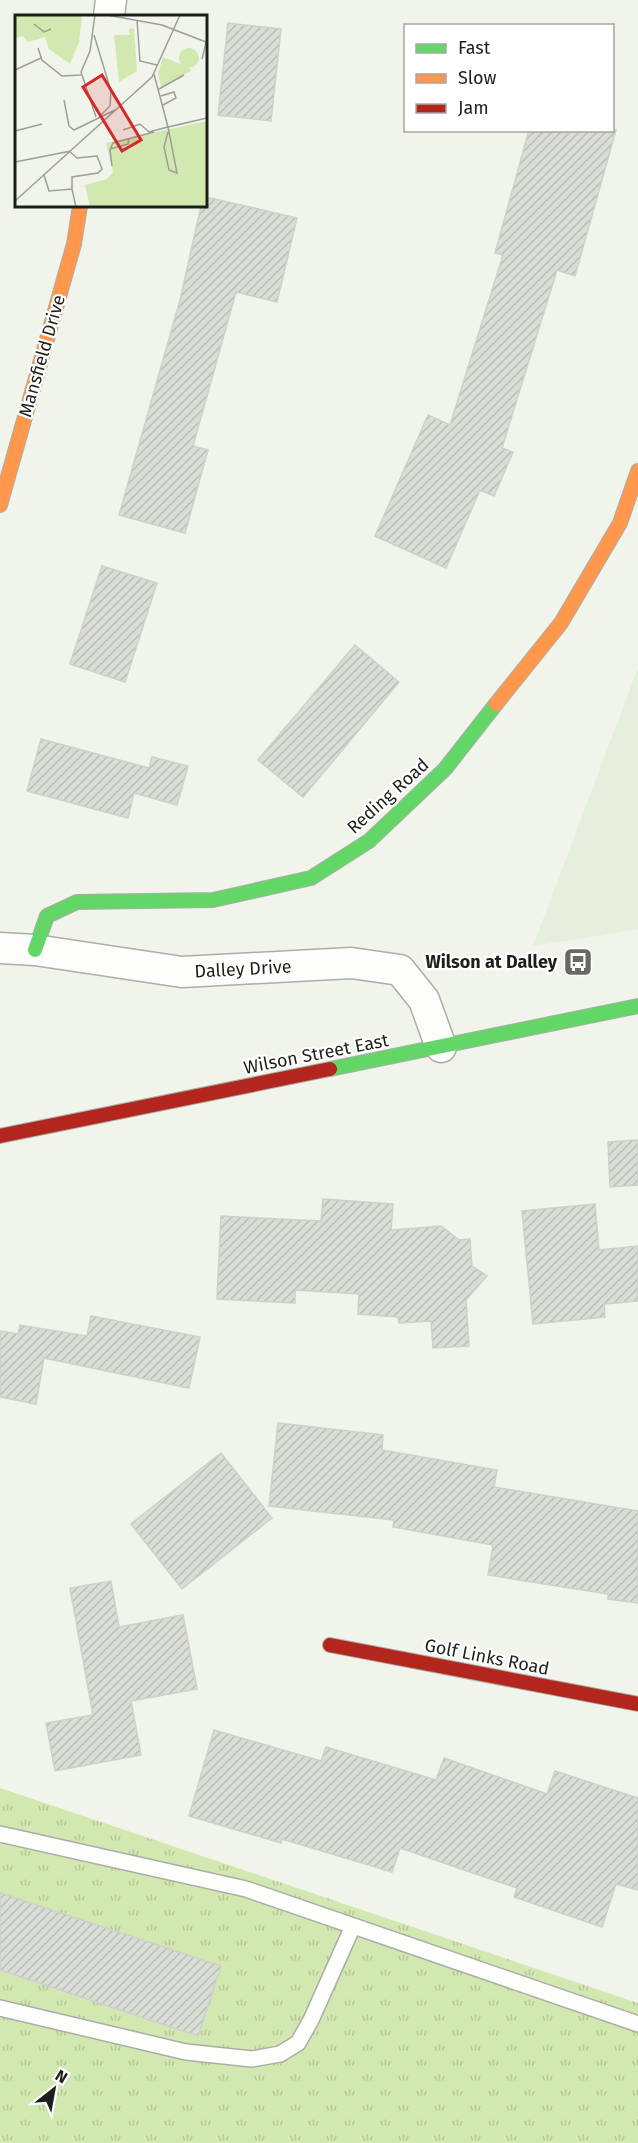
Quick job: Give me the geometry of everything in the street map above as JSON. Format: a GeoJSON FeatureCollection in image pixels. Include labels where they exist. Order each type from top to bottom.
{"type":"FeatureCollection","features":[{"type":"Feature","properties":{"kind":"street"},"geometry":{"type":"LineString","coordinates":[[109,15],[111,0]]}},
{"type":"Feature","properties":{"kind":"street","name":"Mansfield Drive"},"geometry":{"type":"LineString","coordinates":[[0,505],[74,243],[80,207]]}},
{"type":"Feature","properties":{"kind":"street","name":"Reding Road"},"geometry":{"type":"LineString","coordinates":[[35,950],[47,916],[77,902],[213,900],[310,878],[369,841],[445,769],[561,623],[620,523],[638,471]]}},
{"type":"Feature","properties":{"kind":"street","name":"Dalley Drive"},"geometry":{"type":"LineString","coordinates":[[0,948],[35,950],[182,972],[351,963],[400,970],[424,1000],[441,1047]]}},
{"type":"Feature","properties":{"kind":"street","name":"Wilson Street East"},"geometry":{"type":"LineString","coordinates":[[0,1136],[638,1006]]}},
{"type":"Feature","properties":{"kind":"street","name":"Golf Links Road"},"geometry":{"type":"LineString","coordinates":[[330,1645],[638,1704]]}},
{"type":"Feature","properties":{"kind":"lane"},"geometry":{"type":"LineString","coordinates":[[0,1834],[246,1889],[638,2024]]}},
{"type":"Feature","properties":{"kind":"lane"},"geometry":{"type":"LineString","coordinates":[[0,2008],[186,2052],[252,2059],[280,2054],[298,2043],[311,2020],[352,1926]]}},
{"type":"Feature","properties":{"kind":"shaded area"},"geometry":{"type":"Polygon","coordinates":[[[638,668],[638,929],[533,946],[638,668]]]}},
{"type":"Feature","properties":{"kind":"green space"},"geometry":{"type":"Polygon","coordinates":[[[0,1788],[638,2003],[638,2143],[0,2143],[0,1788]]]}},
{"type":"Feature","properties":{"kind":"building"},"geometry":{"type":"Polygon","coordinates":[[[228,23],[281,29],[271,121],[218,115],[228,23]]]}},
{"type":"Feature","properties":{"kind":"building"},"geometry":{"type":"Polygon","coordinates":[[[616,130],[575,276],[557,270],[502,448],[513,452],[494,496],[480,490],[446,568],[375,536],[428,415],[450,425],[503,255],[495,253],[528,132],[614,132],[616,130]]]}},
{"type":"Feature","properties":{"kind":"building"},"geometry":{"type":"Polygon","coordinates":[[[207,197],[297,218],[277,302],[236,292],[193,446],[208,450],[185,533],[119,515],[180,300],[201,207],[207,207],[207,197]]]}},
{"type":"Feature","properties":{"kind":"building"},"geometry":{"type":"Polygon","coordinates":[[[102,566],[157,583],[125,682],[70,664],[102,566]]]}},
{"type":"Feature","properties":{"kind":"building"},"geometry":{"type":"Polygon","coordinates":[[[355,645],[399,682],[303,797],[258,760],[355,645]]]}},
{"type":"Feature","properties":{"kind":"building"},"geometry":{"type":"Polygon","coordinates":[[[41,739],[149,768],[152,757],[188,766],[177,805],[134,793],[128,818],[27,791],[41,739]]]}},
{"type":"Feature","properties":{"kind":"building"},"geometry":{"type":"Polygon","coordinates":[[[638,1140],[638,1185],[610,1187],[608,1142],[638,1140]]]}},
{"type":"Feature","properties":{"kind":"building"},"geometry":{"type":"Polygon","coordinates":[[[323,1199],[393,1204],[391,1230],[441,1226],[459,1240],[470,1239],[472,1266],[487,1276],[466,1300],[469,1346],[433,1348],[431,1321],[399,1323],[398,1317],[358,1314],[359,1294],[295,1290],[295,1303],[217,1299],[221,1216],[321,1221],[323,1199]]]}},
{"type":"Feature","properties":{"kind":"building"},"geometry":{"type":"Polygon","coordinates":[[[595,1204],[599,1250],[638,1246],[638,1301],[604,1304],[605,1317],[533,1324],[522,1211],[595,1204]]]}},
{"type":"Feature","properties":{"kind":"building"},"geometry":{"type":"Polygon","coordinates":[[[91,1316],[200,1337],[189,1388],[44,1358],[36,1404],[0,1397],[0,1331],[18,1334],[20,1325],[87,1336],[91,1316]]]}},
{"type":"Feature","properties":{"kind":"building"},"geometry":{"type":"Polygon","coordinates":[[[278,1423],[383,1435],[382,1450],[497,1470],[494,1487],[638,1511],[638,1603],[608,1599],[608,1594],[488,1575],[493,1545],[393,1527],[394,1520],[269,1506],[278,1423]]]}},
{"type":"Feature","properties":{"kind":"building"},"geometry":{"type":"Polygon","coordinates":[[[221,1453],[272,1518],[182,1589],[131,1524],[221,1453]]]}},
{"type":"Feature","properties":{"kind":"building"},"geometry":{"type":"Polygon","coordinates":[[[111,1581],[119,1627],[183,1615],[197,1689],[131,1701],[141,1755],[55,1771],[46,1723],[93,1715],[70,1588],[111,1581]]]}},
{"type":"Feature","properties":{"kind":"building"},"geometry":{"type":"Polygon","coordinates":[[[214,1730],[321,1761],[326,1747],[436,1780],[444,1758],[547,1794],[555,1771],[638,1798],[638,1890],[616,1884],[602,1927],[514,1897],[517,1888],[400,1848],[392,1872],[282,1839],[281,1843],[189,1816],[214,1730]]]}},
{"type":"Feature","properties":{"kind":"building"},"geometry":{"type":"Polygon","coordinates":[[[0,1893],[221,1966],[198,2036],[0,1970],[0,1893]]]}},
{"type":"Feature","properties":{"kind":"traffic: fast"},"geometry":{"type":"LineString","coordinates":[[35,950],[47,916],[77,902],[213,900],[311,878],[369,841],[445,769],[496,704]]}},
{"type":"Feature","properties":{"kind":"traffic: fast"},"geometry":{"type":"LineString","coordinates":[[330,1069],[638,1006]]}},
{"type":"Feature","properties":{"kind":"traffic: slow"},"geometry":{"type":"LineString","coordinates":[[0,505],[74,244],[80,207]]}},
{"type":"Feature","properties":{"kind":"traffic: slow"},"geometry":{"type":"LineString","coordinates":[[496,704],[561,623],[620,523],[638,471]]}},
{"type":"Feature","properties":{"kind":"traffic: jam"},"geometry":{"type":"LineString","coordinates":[[0,1136],[330,1069]]}},
{"type":"Feature","properties":{"kind":"traffic: jam"},"geometry":{"type":"LineString","coordinates":[[330,1645],[638,1704]]}},
{"type":"Feature","properties":{"kind":"place","name":"Wilson at Dalley"},"geometry":{"type":"Point","coordinates":[578,962]}}]}
